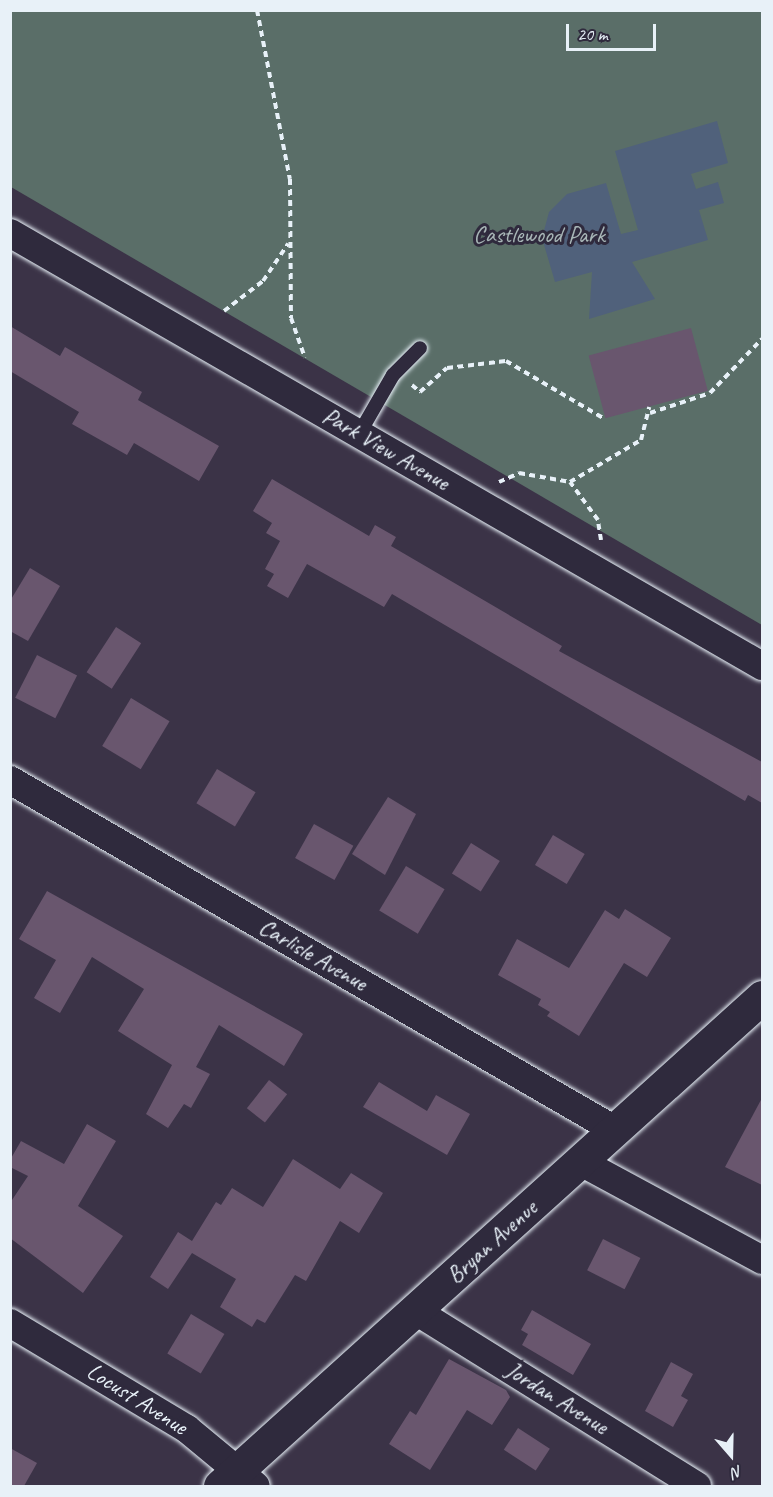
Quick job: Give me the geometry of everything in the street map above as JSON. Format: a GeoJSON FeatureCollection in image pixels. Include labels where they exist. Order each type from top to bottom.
{"type":"FeatureCollection","features":[{"type":"Feature","properties":{"kind":"street","name":"Park View Avenue"},"geometry":{"type":"LineString","coordinates":[[10,233],[762,666]]}},
{"type":"Feature","properties":{"kind":"street","name":"Carlisle Avenue"},"geometry":{"type":"LineString","coordinates":[[10,780],[615,1130]]}},
{"type":"Feature","properties":{"kind":"street","name":"Bryan Avenue"},"geometry":{"type":"LineString","coordinates":[[239,1481],[416,1311],[762,997]]}},
{"type":"Feature","properties":{"kind":"street"},"geometry":{"type":"LineString","coordinates":[[581,1162],[762,1260]]}},
{"type":"Feature","properties":{"kind":"street","name":"Jordan Avenue"},"geometry":{"type":"LineString","coordinates":[[416,1311],[697,1486]]}},
{"type":"Feature","properties":{"kind":"street","name":"Locust Avenue"},"geometry":{"type":"LineString","coordinates":[[10,1323],[188,1429],[239,1481]]}},
{"type":"Feature","properties":{"kind":"lane"},"geometry":{"type":"LineString","coordinates":[[359,434],[398,371],[420,348]]}},
{"type":"Feature","properties":{"kind":"path"},"geometry":{"type":"LineString","coordinates":[[256,10],[289,169],[291,318],[304,358]]}},
{"type":"Feature","properties":{"kind":"path"},"geometry":{"type":"LineString","coordinates":[[224,311],[263,281],[290,240]]}},
{"type":"Feature","properties":{"kind":"path"},"geometry":{"type":"LineString","coordinates":[[479,502],[502,480],[519,473],[570,482],[640,440],[649,410],[710,393],[762,339]]}},
{"type":"Feature","properties":{"kind":"path"},"geometry":{"type":"LineString","coordinates":[[398,371],[420,392],[447,368],[506,361],[605,419]]}},
{"type":"Feature","properties":{"kind":"path"},"geometry":{"type":"LineString","coordinates":[[570,482],[593,511],[603,536],[587,565]]}},
{"type":"Feature","properties":{"kind":"green space","name":"Castlewood Park"},"geometry":{"type":"Polygon","coordinates":[[[11,11],[762,11],[762,625],[11,187],[11,11]]]}},
{"type":"Feature","properties":{"kind":"water"},"geometry":{"type":"Polygon","coordinates":[[[717,121],[728,163],[691,174],[696,189],[718,182],[724,203],[699,210],[708,240],[632,262],[655,299],[589,319],[592,272],[555,282],[542,238],[549,212],[567,194],[606,183],[621,234],[638,230],[615,151],[717,121]]]}},
{"type":"Feature","properties":{"kind":"building"},"geometry":{"type":"Polygon","coordinates":[[[10,326],[60,356],[65,347],[142,392],[138,400],[219,446],[199,481],[134,443],[127,455],[72,424],[79,412],[10,371],[10,326]]]}},
{"type":"Feature","properties":{"kind":"building"},"geometry":{"type":"Polygon","coordinates":[[[691,328],[708,391],[605,418],[589,355],[691,328]]]}},
{"type":"Feature","properties":{"kind":"building"},"geometry":{"type":"Polygon","coordinates":[[[272,479],[369,536],[375,525],[396,537],[391,546],[562,646],[559,651],[762,762],[762,803],[748,795],[745,801],[392,594],[384,607],[307,564],[288,598],[267,586],[274,574],[265,569],[280,541],[266,533],[272,523],[253,511],[272,479]]]}},
{"type":"Feature","properties":{"kind":"building"},"geometry":{"type":"Polygon","coordinates":[[[30,568],[60,586],[28,641],[10,631],[10,601],[30,568]]]}},
{"type":"Feature","properties":{"kind":"building"},"geometry":{"type":"Polygon","coordinates":[[[116,627],[141,643],[112,689],[87,672],[116,627]]]}},
{"type":"Feature","properties":{"kind":"building"},"geometry":{"type":"Polygon","coordinates":[[[37,655],[77,675],[55,718],[15,698],[37,655]]]}},
{"type":"Feature","properties":{"kind":"building"},"geometry":{"type":"Polygon","coordinates":[[[131,698],[170,721],[141,769],[102,746],[131,698]]]}},
{"type":"Feature","properties":{"kind":"building"},"geometry":{"type":"Polygon","coordinates":[[[217,769],[256,792],[235,826],[196,803],[217,769]]]}},
{"type":"Feature","properties":{"kind":"building"},"geometry":{"type":"Polygon","coordinates":[[[388,797],[416,814],[385,875],[352,854],[388,797]]]}},
{"type":"Feature","properties":{"kind":"building"},"geometry":{"type":"Polygon","coordinates":[[[314,824],[353,846],[334,880],[295,858],[314,824]]]}},
{"type":"Feature","properties":{"kind":"building"},"geometry":{"type":"Polygon","coordinates":[[[553,835],[585,854],[567,884],[535,865],[553,835]]]}},
{"type":"Feature","properties":{"kind":"building"},"geometry":{"type":"Polygon","coordinates":[[[471,843],[500,861],[481,892],[452,874],[471,843]]]}},
{"type":"Feature","properties":{"kind":"building"},"geometry":{"type":"Polygon","coordinates":[[[406,866],[445,889],[418,934],[379,911],[406,866]]]}},
{"type":"Feature","properties":{"kind":"building"},"geometry":{"type":"Polygon","coordinates":[[[47,891],[299,1031],[303,1034],[284,1066],[219,1025],[196,1067],[210,1074],[191,1108],[184,1104],[168,1128],[146,1114],[172,1065],[118,1031],[144,989],[92,957],[60,1013],[34,998],[56,960],[19,939],[47,891]]]}},
{"type":"Feature","properties":{"kind":"building"},"geometry":{"type":"Polygon","coordinates":[[[625,909],[671,938],[647,977],[624,963],[579,1036],[547,1016],[550,1012],[538,1005],[541,999],[498,975],[517,939],[569,968],[605,910],[619,919],[625,909]]]}},
{"type":"Feature","properties":{"kind":"building"},"geometry":{"type":"Polygon","coordinates":[[[269,1080],[287,1094],[265,1123],[247,1108],[269,1080]]]}},
{"type":"Feature","properties":{"kind":"building"},"geometry":{"type":"Polygon","coordinates":[[[379,1082],[427,1111],[436,1095],[470,1114],[447,1155],[363,1107],[379,1082]]]}},
{"type":"Feature","properties":{"kind":"building"},"geometry":{"type":"Polygon","coordinates":[[[762,1098],[762,1185],[725,1167],[762,1098]]]}},
{"type":"Feature","properties":{"kind":"building"},"geometry":{"type":"Polygon","coordinates":[[[87,1124],[116,1141],[78,1206],[123,1236],[83,1293],[10,1238],[10,1203],[28,1176],[10,1167],[10,1160],[21,1141],[64,1164],[87,1124]]]}},
{"type":"Feature","properties":{"kind":"building"},"geometry":{"type":"Polygon","coordinates":[[[293,1159],[340,1189],[351,1173],[383,1193],[359,1233],[340,1221],[306,1281],[295,1275],[265,1323],[257,1319],[252,1327],[220,1307],[236,1279],[192,1253],[168,1289],[150,1277],[178,1232],[192,1241],[216,1202],[221,1205],[232,1188],[263,1207],[293,1159]]]}},
{"type":"Feature","properties":{"kind":"building"},"geometry":{"type":"Polygon","coordinates":[[[603,1239],[640,1258],[625,1289],[587,1270],[603,1239]]]}},
{"type":"Feature","properties":{"kind":"building"},"geometry":{"type":"Polygon","coordinates":[[[532,1310],[591,1344],[573,1375],[522,1345],[528,1334],[521,1330],[532,1310]]]}},
{"type":"Feature","properties":{"kind":"building"},"geometry":{"type":"Polygon","coordinates":[[[191,1314],[224,1334],[201,1374],[167,1353],[191,1314]]]}},
{"type":"Feature","properties":{"kind":"building"},"geometry":{"type":"Polygon","coordinates":[[[449,1359],[506,1390],[510,1397],[492,1425],[467,1410],[430,1470],[389,1444],[410,1411],[416,1415],[449,1359]]]}},
{"type":"Feature","properties":{"kind":"building"},"geometry":{"type":"Polygon","coordinates":[[[671,1362],[693,1374],[681,1396],[688,1400],[673,1427],[645,1411],[671,1362]]]}},
{"type":"Feature","properties":{"kind":"building"},"geometry":{"type":"Polygon","coordinates":[[[518,1428],[550,1449],[536,1471],[504,1450],[518,1428]]]}},
{"type":"Feature","properties":{"kind":"building"},"geometry":{"type":"Polygon","coordinates":[[[10,1448],[37,1463],[24,1486],[10,1486],[10,1448]]]}}]}
